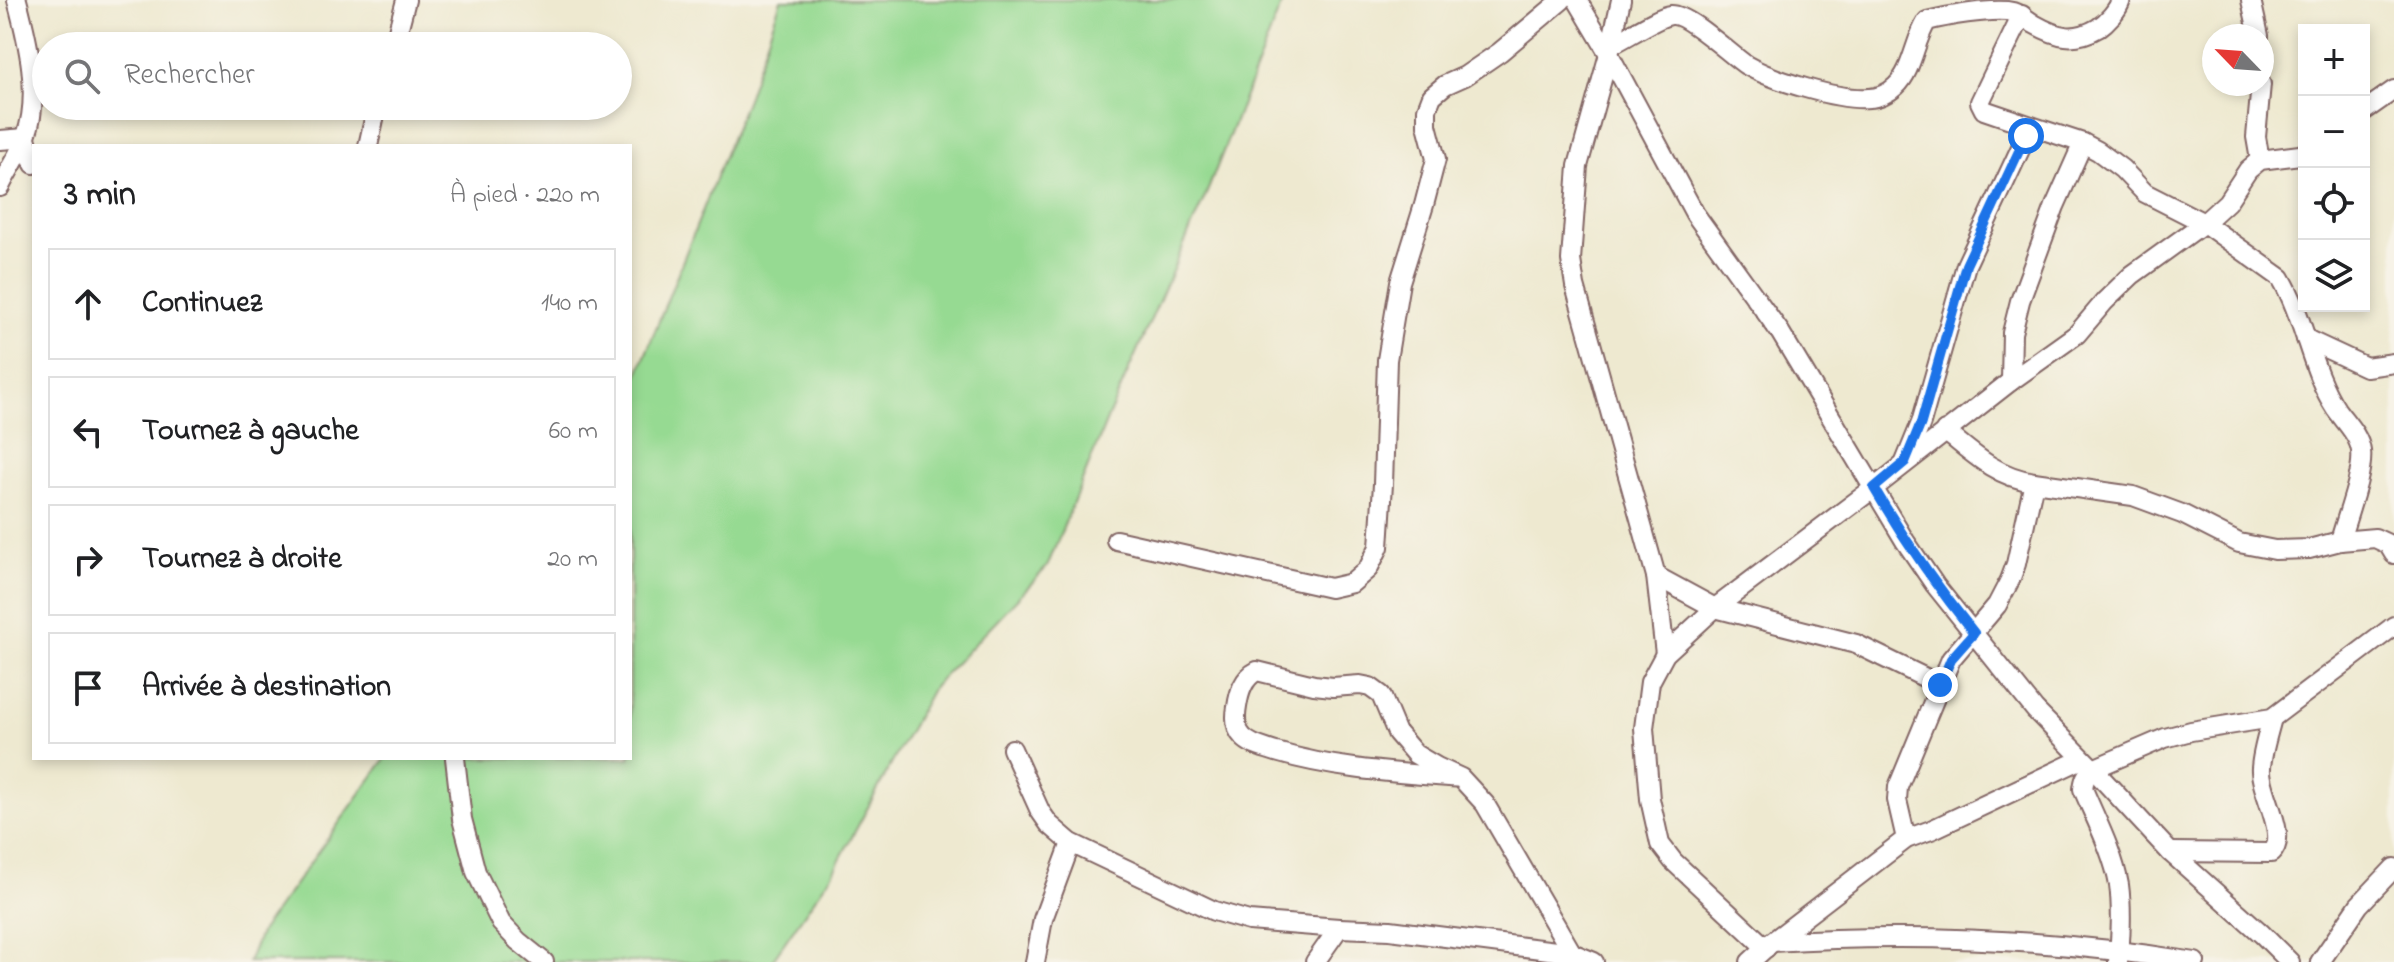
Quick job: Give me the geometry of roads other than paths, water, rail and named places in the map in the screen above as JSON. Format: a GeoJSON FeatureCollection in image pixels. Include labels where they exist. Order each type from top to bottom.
{"type":"FeatureCollection","features":[{"type":"Feature","properties":{"kind":"street"},"geometry":{"type":"LineString","coordinates":[[398,32],[406,0]]}},
{"type":"Feature","properties":{"kind":"street"},"geometry":{"type":"LineString","coordinates":[[1116,540],[1330,588],[1352,583],[1368,569],[1379,547],[1387,360],[1400,282],[1436,159],[1427,125],[1427,109],[1432,96],[1445,85],[1465,76],[1500,52],[1562,0]]}},
{"type":"Feature","properties":{"kind":"street"},"geometry":{"type":"LineString","coordinates":[[1577,0],[1610,50],[1695,214],[1780,332],[1905,541],[1935,585],[2035,710],[2170,852],[2290,962]]}},
{"type":"Feature","properties":{"kind":"street"},"geometry":{"type":"LineString","coordinates":[[1621,0],[1578,166],[1571,260],[1575,286],[1656,576],[1665,654]]}},
{"type":"Feature","properties":{"kind":"street"},"geometry":{"type":"LineString","coordinates":[[1610,50],[1661,18],[1677,16],[1746,65],[1791,85],[1868,98],[1888,93],[1899,84],[1927,21],[2007,11],[2022,15],[2062,37],[2083,35],[2101,26],[2121,0]]}},
{"type":"Feature","properties":{"kind":"street"},"geometry":{"type":"LineString","coordinates":[[2251,0],[2256,24]]}},
{"type":"Feature","properties":{"kind":"street"},"geometry":{"type":"LineString","coordinates":[[19,1],[32,81]]}},
{"type":"Feature","properties":{"kind":"street"},"geometry":{"type":"LineString","coordinates":[[2022,15],[1980,102],[1984,110],[2083,143],[2122,169],[2145,193],[2204,223],[2281,278],[2288,289],[2332,403],[2358,440],[2361,450],[2362,464],[2340,541]]}},
{"type":"Feature","properties":{"kind":"street"},"geometry":{"type":"LineString","coordinates":[[2370,107],[2394,90]]}},
{"type":"Feature","properties":{"kind":"street"},"geometry":{"type":"LineString","coordinates":[[2260,96],[2256,137],[2260,160]]}},
{"type":"Feature","properties":{"kind":"street"},"geometry":{"type":"LineString","coordinates":[[0,187],[26,138],[32,112]]}},
{"type":"Feature","properties":{"kind":"street"},"geometry":{"type":"LineString","coordinates":[[368,144],[374,120]]}},
{"type":"Feature","properties":{"kind":"street"},"geometry":{"type":"LineString","coordinates":[[1905,462],[1921,423],[1966,265],[2031,126]]}},
{"type":"Feature","properties":{"kind":"street"},"geometry":{"type":"LineString","coordinates":[[0,140],[26,138]]}},
{"type":"Feature","properties":{"kind":"street"},"geometry":{"type":"LineString","coordinates":[[26,138],[32,158]]}},
{"type":"Feature","properties":{"kind":"street"},"geometry":{"type":"LineString","coordinates":[[2011,381],[2012,333],[2020,301],[2055,206],[2083,143]]}},
{"type":"Feature","properties":{"kind":"street"},"geometry":{"type":"LineString","coordinates":[[2195,962],[1886,937],[1769,945],[1673,861],[1660,844],[1650,799],[1644,728],[1650,682],[1665,654],[1715,608],[2077,334],[2132,275],[2204,223],[2227,202],[2248,170],[2260,160],[2298,155]]}},
{"type":"Feature","properties":{"kind":"street"},"geometry":{"type":"LineString","coordinates":[[2306,339],[2366,367],[2394,363]]}},
{"type":"Feature","properties":{"kind":"street"},"geometry":{"type":"LineString","coordinates":[[1945,431],[1991,468],[2015,478],[2133,496],[2182,514],[2239,543],[2275,550],[2309,549],[2340,541],[2375,538],[2388,544],[2394,554]]}},
{"type":"Feature","properties":{"kind":"street"},"geometry":{"type":"LineString","coordinates":[[1906,839],[1897,800],[1898,787],[1951,659],[1997,605],[2010,580],[2034,482]]}},
{"type":"Feature","properties":{"kind":"street"},"geometry":{"type":"LineString","coordinates":[[1656,576],[1715,608],[1856,644],[1940,685]]}},
{"type":"Feature","properties":{"kind":"street"},"geometry":{"type":"LineString","coordinates":[[1750,962],[1906,839],[2088,764],[2178,734],[2272,718],[2394,626]]}},
{"type":"Feature","properties":{"kind":"street"},"geometry":{"type":"LineString","coordinates":[[1461,778],[1355,770],[1286,755],[1253,744],[1242,736],[1236,724],[1237,706],[1244,683],[1249,675],[1257,671],[1314,685],[1360,685],[1370,687],[1381,695],[1397,733],[1415,754],[1461,778],[1485,804],[1572,953]]}},
{"type":"Feature","properties":{"kind":"street"},"geometry":{"type":"LineString","coordinates":[[2170,852],[2271,853],[2275,849],[2279,837],[2261,779],[2272,718]]}},
{"type":"Feature","properties":{"kind":"street"},"geometry":{"type":"LineString","coordinates":[[1012,749],[1040,811],[1049,824],[1071,843],[1214,911],[1249,921],[1390,930],[1572,953],[1594,962]]}},
{"type":"Feature","properties":{"kind":"street"},"geometry":{"type":"LineString","coordinates":[[455,760],[462,819],[476,872],[501,923],[544,962]]}},
{"type":"Feature","properties":{"kind":"street"},"geometry":{"type":"LineString","coordinates":[[2088,764],[2083,789],[2107,844],[2119,886],[2119,956]]}},
{"type":"Feature","properties":{"kind":"street"},"geometry":{"type":"LineString","coordinates":[[1035,962],[1043,919],[1071,843]]}},
{"type":"Feature","properties":{"kind":"street"},"geometry":{"type":"LineString","coordinates":[[2320,962],[2359,905],[2394,868]]}},
{"type":"Feature","properties":{"kind":"street"},"geometry":{"type":"LineString","coordinates":[[1315,962],[1339,928]]}}]}
